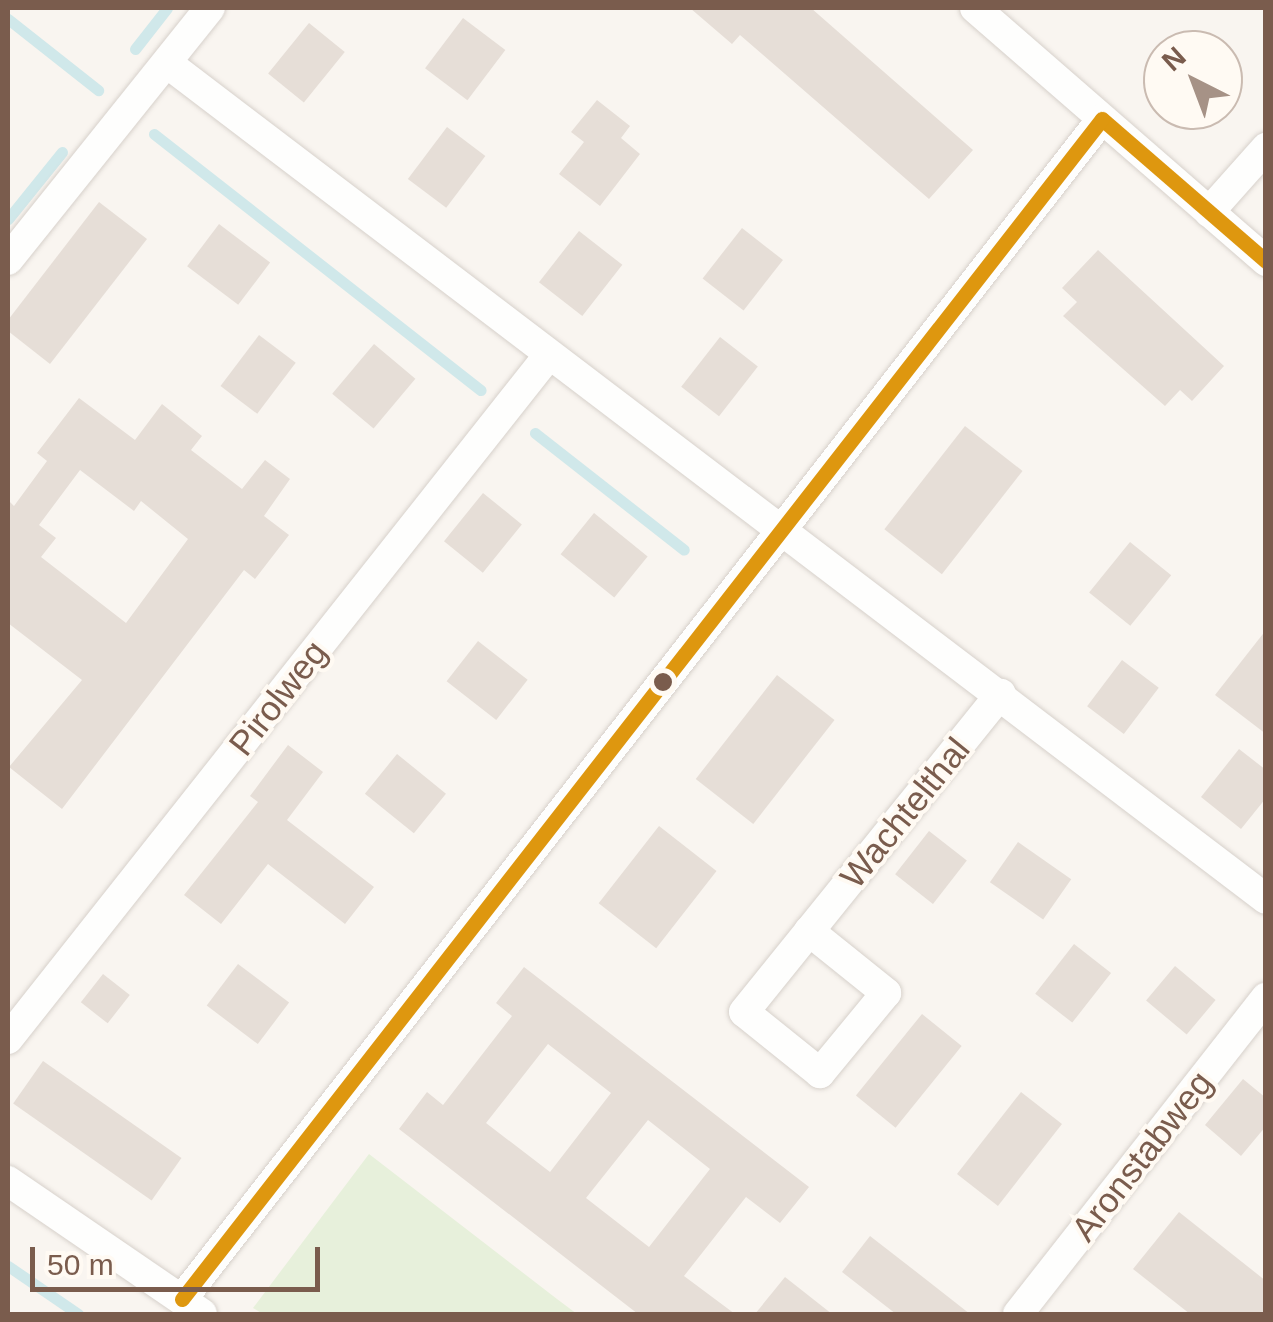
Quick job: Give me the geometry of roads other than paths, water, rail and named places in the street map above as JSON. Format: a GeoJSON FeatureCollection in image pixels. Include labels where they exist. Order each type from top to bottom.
{"type":"FeatureCollection","features":[{"type":"Feature","properties":{"kind":"street"},"geometry":{"type":"LineString","coordinates":[[8,260],[210,8]]}},
{"type":"Feature","properties":{"kind":"street"},"geometry":{"type":"LineString","coordinates":[[990,12],[1102,119],[1266,262]]}},
{"type":"Feature","properties":{"kind":"street"},"geometry":{"type":"LineString","coordinates":[[167,63],[548,356],[1002,694],[1266,900]]}},
{"type":"Feature","properties":{"kind":"street"},"geometry":{"type":"LineString","coordinates":[[8,1181],[192,1307],[783,529],[1102,119]]}},
{"type":"Feature","properties":{"kind":"street"},"geometry":{"type":"LineString","coordinates":[[1209,212],[1266,148]]}},
{"type":"Feature","properties":{"kind":"street","name":"Pirolweg"},"geometry":{"type":"LineString","coordinates":[[8,1039],[548,356]]}},
{"type":"Feature","properties":{"kind":"street","name":"Wachtelthal"},"geometry":{"type":"LineString","coordinates":[[809,931],[886,993],[820,1073],[744,1012],[809,931],[1002,694]]}},
{"type":"Feature","properties":{"kind":"street","name":"Aronstabweg"},"geometry":{"type":"LineString","coordinates":[[1018,1314],[1266,998]]}},
{"type":"Feature","properties":{"kind":"waterway"},"geometry":{"type":"LineString","coordinates":[[135,49],[167,8]]}},
{"type":"Feature","properties":{"kind":"waterway"},"geometry":{"type":"LineString","coordinates":[[8,19],[98,90]]}},
{"type":"Feature","properties":{"kind":"waterway"},"geometry":{"type":"LineString","coordinates":[[154,134],[481,390]]}},
{"type":"Feature","properties":{"kind":"waterway"},"geometry":{"type":"LineString","coordinates":[[8,219],[62,152]]}},
{"type":"Feature","properties":{"kind":"waterway"},"geometry":{"type":"LineString","coordinates":[[535,433],[684,550]]}},
{"type":"Feature","properties":{"kind":"waterway"},"geometry":{"type":"LineString","coordinates":[[8,1266],[78,1314]]}}]}
